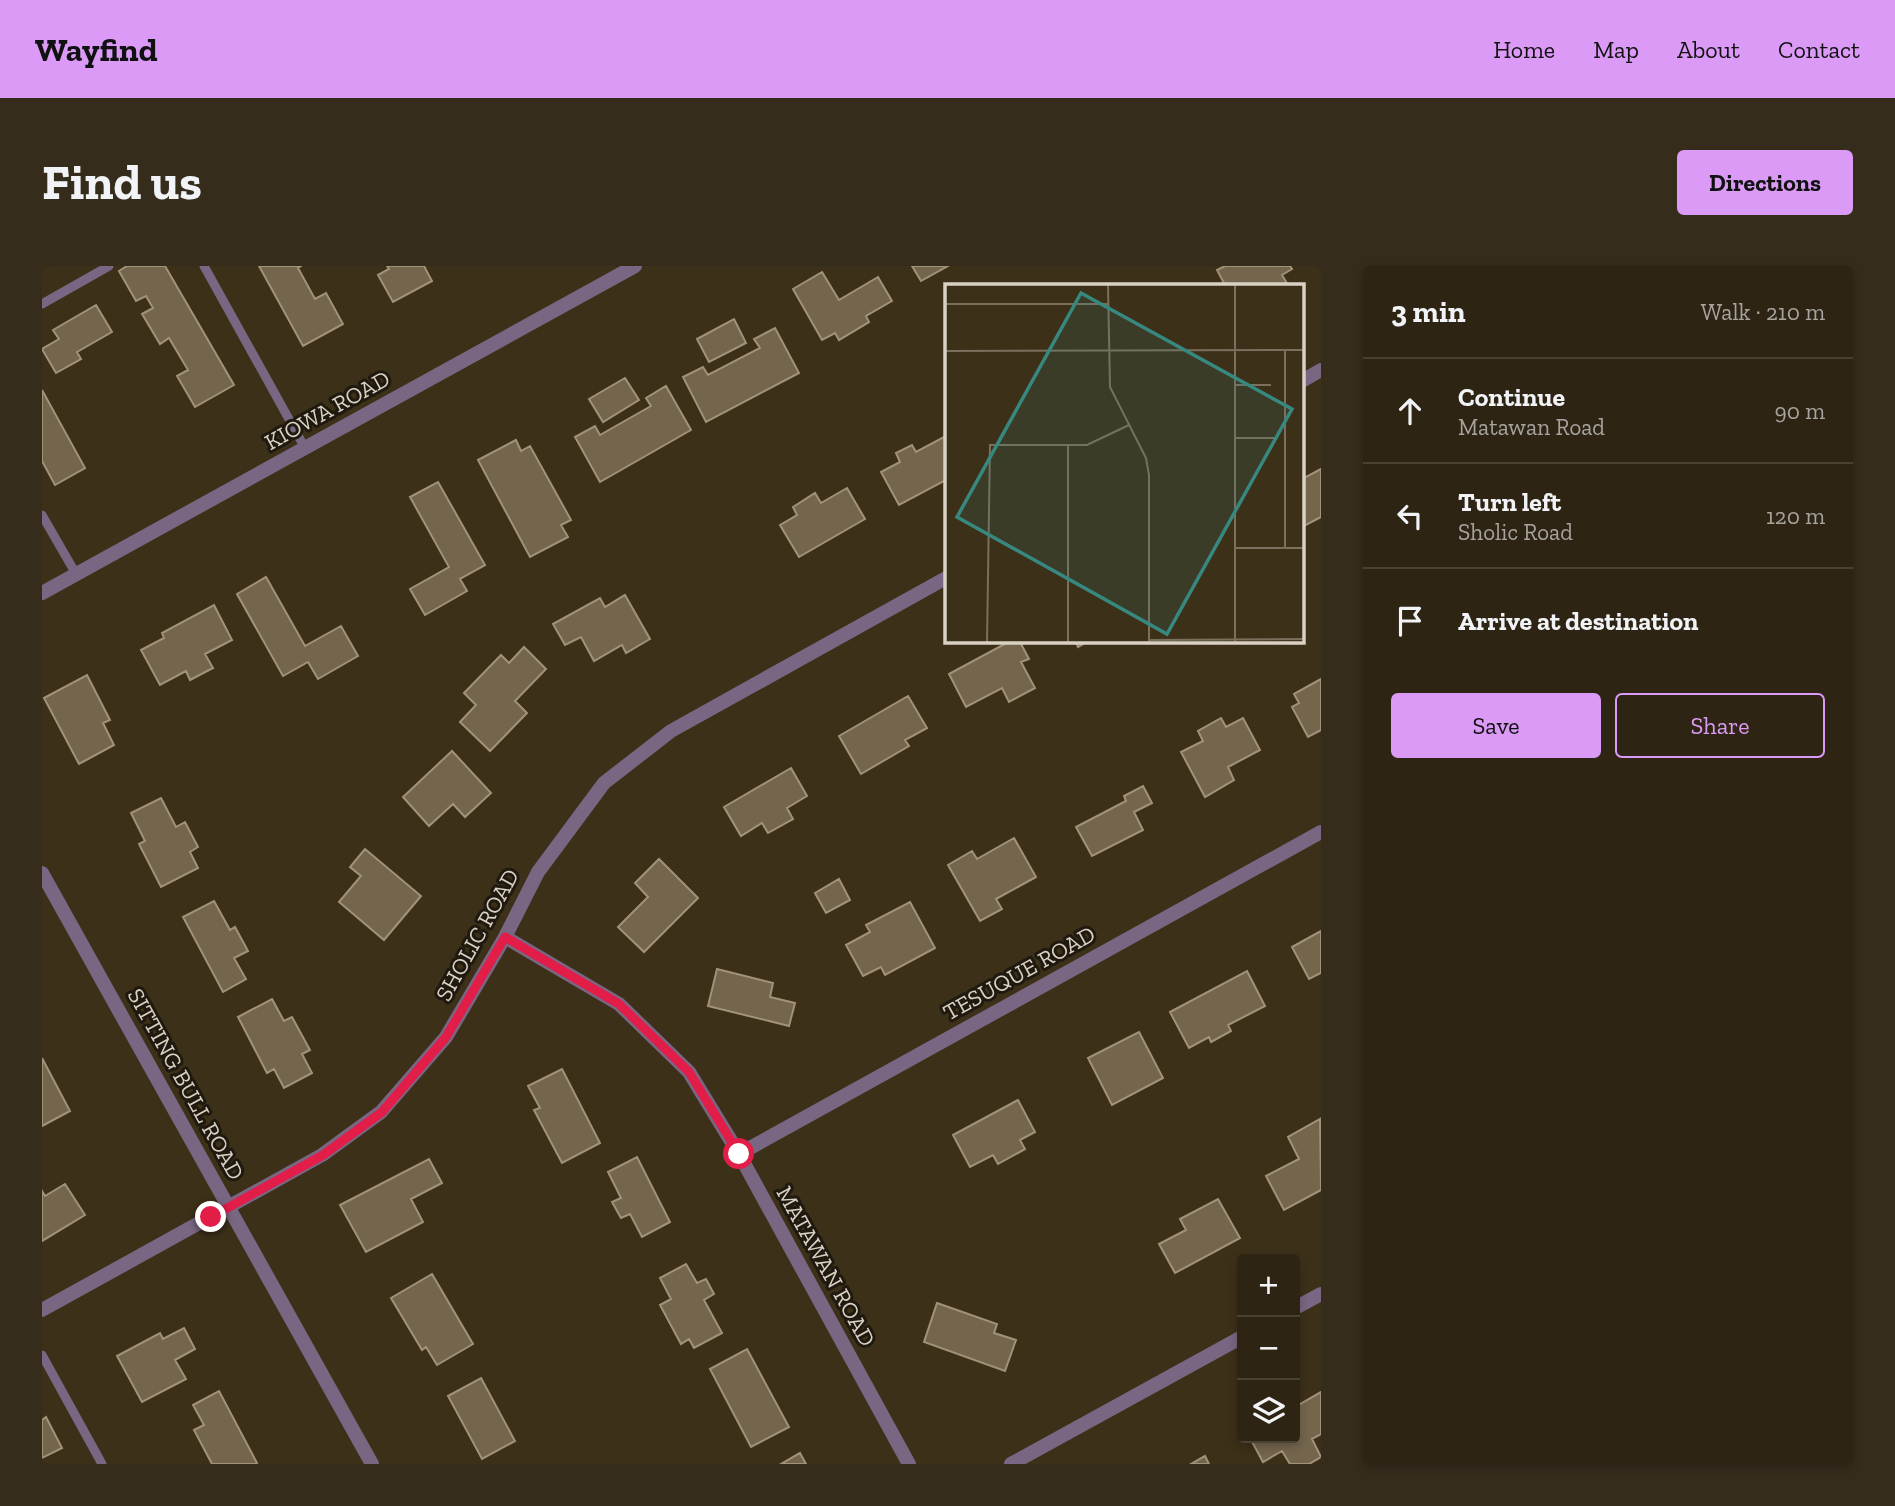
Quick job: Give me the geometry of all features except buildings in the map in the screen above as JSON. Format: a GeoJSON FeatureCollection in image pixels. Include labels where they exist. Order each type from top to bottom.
{"type":"FeatureCollection","features":[{"type":"Feature","properties":{"kind":"street","name":"KIOWA ROAD"},"geometry":{"type":"LineString","coordinates":[[42,593],[635,266]]}},
{"type":"Feature","properties":{"kind":"street"},"geometry":{"type":"LineString","coordinates":[[1304,380],[1321,370]]}},
{"type":"Feature","properties":{"kind":"street","name":"SHOLIC ROAD"},"geometry":{"type":"LineString","coordinates":[[42,1310],[323,1155],[382,1112],[446,1037],[505,937],[538,872],[604,783],[671,732],[945,579]]}},
{"type":"Feature","properties":{"kind":"street","name":"TESUQUE ROAD"},"geometry":{"type":"LineString","coordinates":[[739,1154],[1321,832]]}},
{"type":"Feature","properties":{"kind":"street","name":"SITTING BULL ROAD"},"geometry":{"type":"LineString","coordinates":[[42,873],[372,1464]]}},
{"type":"Feature","properties":{"kind":"street","name":"MATAWAN ROAD"},"geometry":{"type":"LineString","coordinates":[[505,937],[619,1004],[689,1072],[739,1154],[909,1464]]}},
{"type":"Feature","properties":{"kind":"street"},"geometry":{"type":"LineString","coordinates":[[1300,1305],[1321,1294]]}},
{"type":"Feature","properties":{"kind":"street"},"geometry":{"type":"LineString","coordinates":[[1011,1464],[1237,1340]]}},
{"type":"Feature","properties":{"kind":"lane"},"geometry":{"type":"LineString","coordinates":[[42,304],[109,266]]}},
{"type":"Feature","properties":{"kind":"lane"},"geometry":{"type":"LineString","coordinates":[[204,266],[305,448]]}},
{"type":"Feature","properties":{"kind":"lane"},"geometry":{"type":"LineString","coordinates":[[42,515],[76,575]]}},
{"type":"Feature","properties":{"kind":"lane"},"geometry":{"type":"LineString","coordinates":[[42,1355],[102,1464]]}},
{"type":"Feature","properties":{"kind":"route"},"geometry":{"type":"LineString","coordinates":[[211,1217],[323,1155],[382,1112],[446,1037],[505,937],[619,1004],[689,1072],[739,1154]]}}]}
